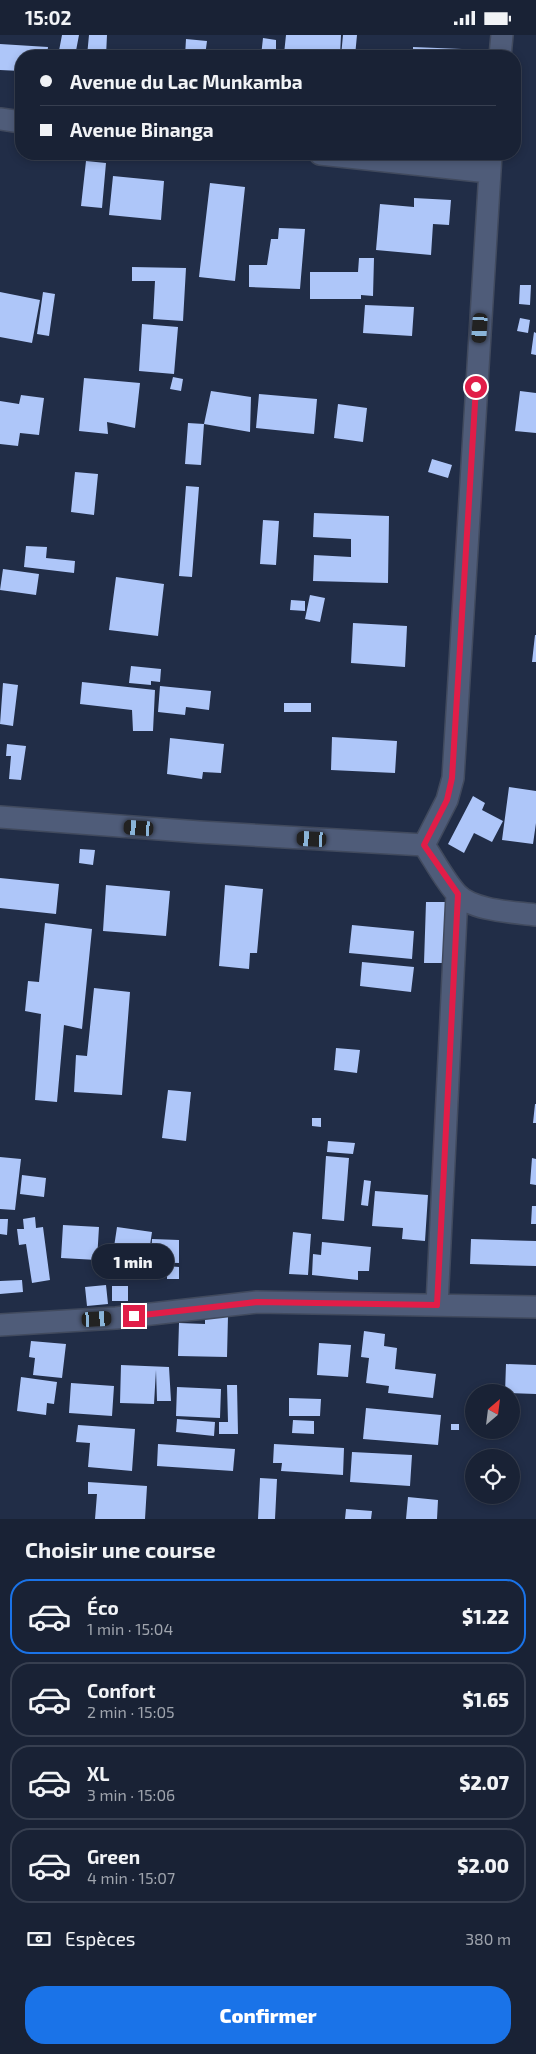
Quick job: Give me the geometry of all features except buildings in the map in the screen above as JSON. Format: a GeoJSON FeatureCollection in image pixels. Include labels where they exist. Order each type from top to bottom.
{"type":"FeatureCollection","features":[{"type":"Feature","properties":{"kind":"street"},"geometry":{"type":"LineString","coordinates":[[501,50],[502,35]]}},
{"type":"Feature","properties":{"kind":"street"},"geometry":{"type":"LineString","coordinates":[[0,119],[15,121]]}},
{"type":"Feature","properties":{"kind":"street"},"geometry":{"type":"LineString","coordinates":[[424,845],[447,800],[452,778],[490,163],[433,160]]}},
{"type":"Feature","properties":{"kind":"street"},"geometry":{"type":"LineString","coordinates":[[0,817],[199,832],[424,845]]}},
{"type":"Feature","properties":{"kind":"street"},"geometry":{"type":"LineString","coordinates":[[424,845],[458,894],[470,903],[536,915]]}},
{"type":"Feature","properties":{"kind":"street"},"geometry":{"type":"LineString","coordinates":[[437,1305],[458,894]]}},
{"type":"Feature","properties":{"kind":"street"},"geometry":{"type":"LineString","coordinates":[[0,1325],[116,1319],[257,1302],[536,1307]]}},
{"type":"Feature","properties":{"kind":"route"},"geometry":{"type":"LineString","coordinates":[[134,1316],[257,1302],[437,1305],[458,894],[424,845],[451,790],[476,387]]}}]}
